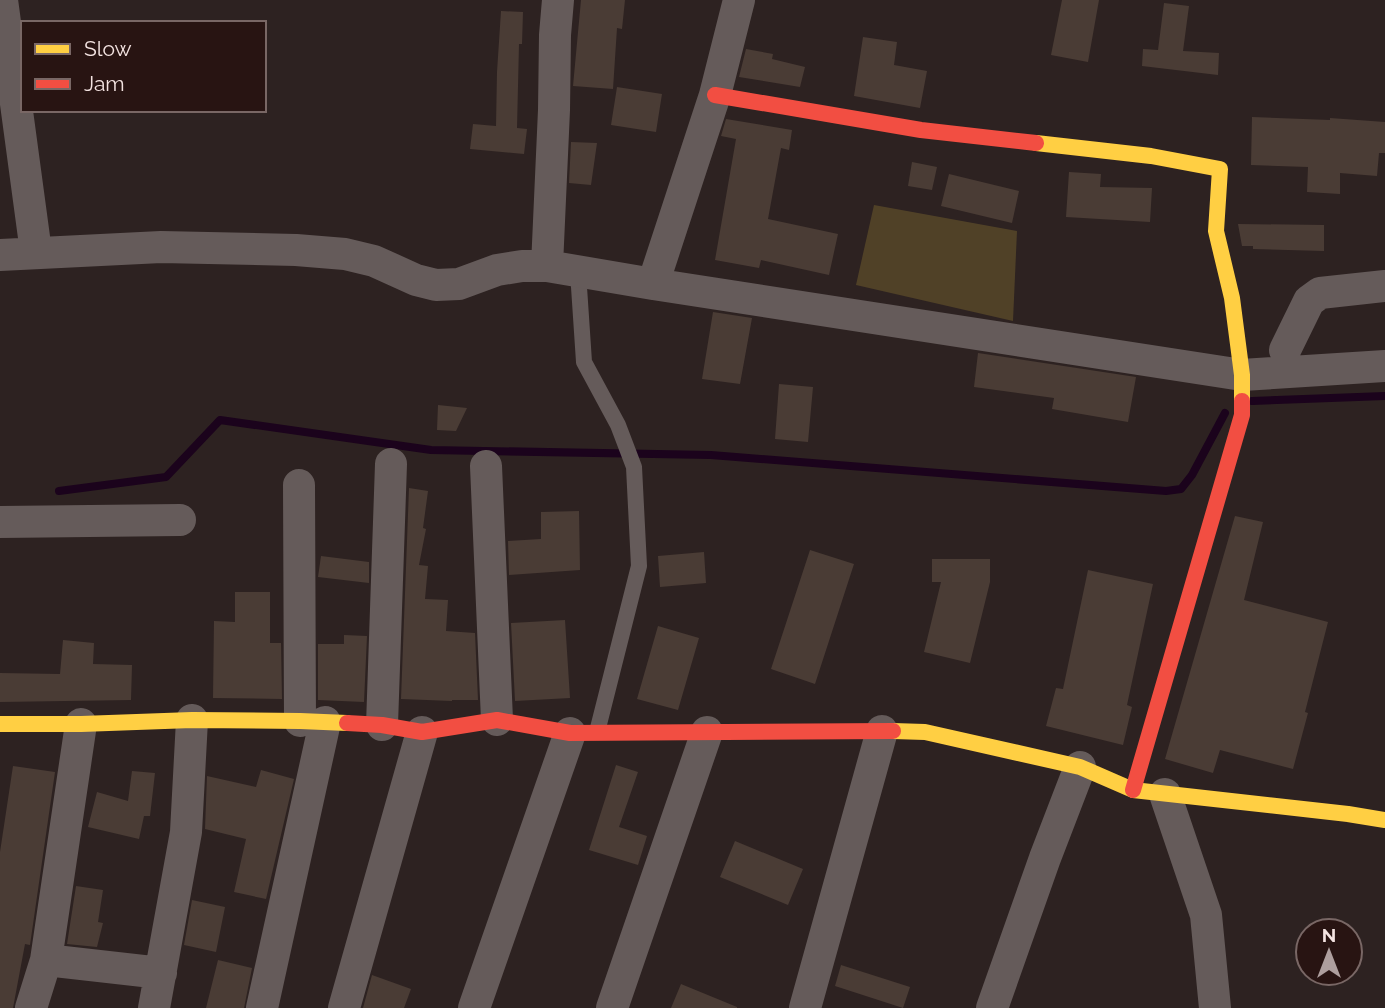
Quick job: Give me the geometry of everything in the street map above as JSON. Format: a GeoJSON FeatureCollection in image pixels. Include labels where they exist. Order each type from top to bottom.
{"type":"FeatureCollection","features":[{"type":"Feature","properties":{"kind":"street"},"geometry":{"type":"LineString","coordinates":[[2,0],[36,252]]}},
{"type":"Feature","properties":{"kind":"street"},"geometry":{"type":"LineString","coordinates":[[548,266],[558,0]]}},
{"type":"Feature","properties":{"kind":"street"},"geometry":{"type":"LineString","coordinates":[[653,284],[715,95],[739,0]]}},
{"type":"Feature","properties":{"kind":"street"},"geometry":{"type":"LineString","coordinates":[[715,95],[921,130],[1151,156],[1220,169],[1216,231],[1232,298],[1242,382],[1242,415],[1133,790]]}},
{"type":"Feature","properties":{"kind":"street"},"geometry":{"type":"LineString","coordinates":[[0,255],[161,247],[296,250],[345,254],[374,261],[416,280],[436,285],[459,284],[497,270],[522,265],[548,266],[1242,382],[1385,366]]}},
{"type":"Feature","properties":{"kind":"street"},"geometry":{"type":"LineString","coordinates":[[1285,350],[1310,301],[1320,293],[1385,286]]}},
{"type":"Feature","properties":{"kind":"street"},"geometry":{"type":"LineString","coordinates":[[382,725],[391,464]]}},
{"type":"Feature","properties":{"kind":"street"},"geometry":{"type":"LineString","coordinates":[[486,466],[497,720]]}},
{"type":"Feature","properties":{"kind":"street"},"geometry":{"type":"LineString","coordinates":[[262,1008],[312,722],[299,485]]}},
{"type":"Feature","properties":{"kind":"street"},"geometry":{"type":"LineString","coordinates":[[0,522],[180,520]]}},
{"type":"Feature","properties":{"kind":"street"},"geometry":{"type":"LineString","coordinates":[[154,1008],[186,832],[192,720]]}},
{"type":"Feature","properties":{"kind":"street"},"geometry":{"type":"LineString","coordinates":[[0,724],[192,720],[312,722],[382,725],[422,732],[497,720],[583,733],[925,732],[1080,767],[1133,790],[1385,820]]}},
{"type":"Feature","properties":{"kind":"street"},"geometry":{"type":"LineString","coordinates":[[31,1008],[46,960],[81,724]]}},
{"type":"Feature","properties":{"kind":"street"},"geometry":{"type":"LineString","coordinates":[[806,1008],[882,731]]}},
{"type":"Feature","properties":{"kind":"street"},"geometry":{"type":"LineString","coordinates":[[344,1008],[422,732]]}},
{"type":"Feature","properties":{"kind":"street"},"geometry":{"type":"LineString","coordinates":[[612,1008],[707,732]]}},
{"type":"Feature","properties":{"kind":"street"},"geometry":{"type":"LineString","coordinates":[[474,1008],[583,733]]}},
{"type":"Feature","properties":{"kind":"street"},"geometry":{"type":"LineString","coordinates":[[992,1008],[1080,767]]}},
{"type":"Feature","properties":{"kind":"street"},"geometry":{"type":"LineString","coordinates":[[1165,794],[1206,915],[1215,1008]]}},
{"type":"Feature","properties":{"kind":"street"},"geometry":{"type":"LineString","coordinates":[[46,960],[161,973]]}},
{"type":"Feature","properties":{"kind":"lane"},"geometry":{"type":"LineString","coordinates":[[579,272],[584,362],[618,425],[634,467],[639,566],[583,733]]}},
{"type":"Feature","properties":{"kind":"shaded area"},"geometry":{"type":"Polygon","coordinates":[[[874,205],[1017,231],[1013,321],[856,285],[874,205]]]}},
{"type":"Feature","properties":{"kind":"building"},"geometry":{"type":"Polygon","coordinates":[[[581,0],[625,0],[622,29],[617,28],[613,89],[573,86],[581,0]]]}},
{"type":"Feature","properties":{"kind":"building"},"geometry":{"type":"Polygon","coordinates":[[[1062,0],[1099,0],[1088,62],[1051,55],[1062,0]]]}},
{"type":"Feature","properties":{"kind":"building"},"geometry":{"type":"Polygon","coordinates":[[[1164,3],[1189,6],[1183,51],[1219,53],[1218,75],[1142,66],[1143,49],[1158,50],[1164,3]]]}},
{"type":"Feature","properties":{"kind":"building"},"geometry":{"type":"Polygon","coordinates":[[[501,11],[523,12],[522,44],[519,44],[517,128],[527,129],[524,154],[470,149],[473,124],[496,126],[501,11]]]}},
{"type":"Feature","properties":{"kind":"building"},"geometry":{"type":"Polygon","coordinates":[[[863,37],[897,42],[894,65],[927,71],[920,108],[854,96],[863,37]]]}},
{"type":"Feature","properties":{"kind":"building"},"geometry":{"type":"Polygon","coordinates":[[[746,49],[773,54],[772,59],[805,67],[800,87],[739,77],[746,49]]]}},
{"type":"Feature","properties":{"kind":"building"},"geometry":{"type":"Polygon","coordinates":[[[617,87],[662,94],[656,132],[611,125],[617,87]]]}},
{"type":"Feature","properties":{"kind":"building"},"geometry":{"type":"Polygon","coordinates":[[[1252,117],[1385,122],[1385,153],[1379,153],[1377,176],[1340,173],[1340,194],[1307,192],[1308,167],[1251,165],[1252,117]]]}},
{"type":"Feature","properties":{"kind":"building"},"geometry":{"type":"Polygon","coordinates":[[[726,119],[792,130],[789,150],[781,148],[768,219],[838,234],[829,275],[761,260],[759,268],[715,260],[736,139],[721,136],[726,119]]]}},
{"type":"Feature","properties":{"kind":"building"},"geometry":{"type":"Polygon","coordinates":[[[571,142],[597,143],[591,185],[569,183],[571,142]]]}},
{"type":"Feature","properties":{"kind":"building"},"geometry":{"type":"Polygon","coordinates":[[[912,162],[937,167],[932,190],[908,186],[912,162]]]}},
{"type":"Feature","properties":{"kind":"building"},"geometry":{"type":"Polygon","coordinates":[[[1069,172],[1101,174],[1100,187],[1152,188],[1150,222],[1066,217],[1069,172]]]}},
{"type":"Feature","properties":{"kind":"building"},"geometry":{"type":"Polygon","coordinates":[[[949,174],[1019,191],[1012,223],[941,206],[949,174]]]}},
{"type":"Feature","properties":{"kind":"building"},"geometry":{"type":"Polygon","coordinates":[[[1238,224],[1324,225],[1324,251],[1253,249],[1253,246],[1242,246],[1238,224]]]}},
{"type":"Feature","properties":{"kind":"building"},"geometry":{"type":"Polygon","coordinates":[[[713,312],[752,318],[740,384],[702,379],[713,312]]]}},
{"type":"Feature","properties":{"kind":"building"},"geometry":{"type":"Polygon","coordinates":[[[978,353],[1136,377],[1128,422],[1052,409],[1054,398],[974,387],[978,353]]]}},
{"type":"Feature","properties":{"kind":"building"},"geometry":{"type":"Polygon","coordinates":[[[779,384],[813,387],[808,442],[775,439],[779,384]]]}},
{"type":"Feature","properties":{"kind":"building"},"geometry":{"type":"Polygon","coordinates":[[[438,405],[467,408],[456,431],[437,430],[438,405]]]}},
{"type":"Feature","properties":{"kind":"building"},"geometry":{"type":"Polygon","coordinates":[[[409,488],[428,491],[423,528],[426,529],[419,565],[428,566],[425,599],[448,600],[446,631],[475,633],[478,700],[401,699],[409,488]]]}},
{"type":"Feature","properties":{"kind":"building"},"geometry":{"type":"Polygon","coordinates":[[[579,511],[580,570],[509,575],[508,541],[541,539],[541,512],[579,511]]]}},
{"type":"Feature","properties":{"kind":"building"},"geometry":{"type":"Polygon","coordinates":[[[1235,516],[1263,522],[1244,600],[1328,622],[1293,769],[1220,750],[1213,773],[1165,759],[1235,516]]]}},
{"type":"Feature","properties":{"kind":"building"},"geometry":{"type":"Polygon","coordinates":[[[810,550],[854,564],[815,684],[771,669],[810,550]]]}},
{"type":"Feature","properties":{"kind":"building"},"geometry":{"type":"Polygon","coordinates":[[[704,552],[706,583],[660,587],[658,556],[704,552]]]}},
{"type":"Feature","properties":{"kind":"building"},"geometry":{"type":"Polygon","coordinates":[[[321,556],[369,562],[369,583],[318,577],[321,556]]]}},
{"type":"Feature","properties":{"kind":"building"},"geometry":{"type":"Polygon","coordinates":[[[932,559],[990,559],[990,582],[970,663],[924,652],[941,582],[932,582],[932,559]]]}},
{"type":"Feature","properties":{"kind":"building"},"geometry":{"type":"Polygon","coordinates":[[[1088,570],[1153,584],[1127,705],[1132,707],[1123,745],[1046,726],[1056,688],[1063,689],[1088,570]]]}},
{"type":"Feature","properties":{"kind":"building"},"geometry":{"type":"Polygon","coordinates":[[[235,592],[270,592],[270,643],[281,643],[282,699],[213,698],[214,621],[235,622],[235,592]]]}},
{"type":"Feature","properties":{"kind":"building"},"geometry":{"type":"Polygon","coordinates":[[[565,620],[570,698],[515,701],[511,623],[565,620]]]}},
{"type":"Feature","properties":{"kind":"building"},"geometry":{"type":"Polygon","coordinates":[[[658,626],[699,638],[678,710],[637,699],[658,626]]]}},
{"type":"Feature","properties":{"kind":"building"},"geometry":{"type":"Polygon","coordinates":[[[344,635],[367,636],[364,702],[318,700],[318,644],[344,644],[344,635]]]}},
{"type":"Feature","properties":{"kind":"building"},"geometry":{"type":"Polygon","coordinates":[[[63,640],[94,643],[93,664],[132,665],[131,700],[0,702],[0,673],[60,674],[63,640]]]}},
{"type":"Feature","properties":{"kind":"building"},"geometry":{"type":"Polygon","coordinates":[[[616,765],[638,772],[619,827],[647,836],[638,865],[589,850],[616,765]]]}},
{"type":"Feature","properties":{"kind":"building"},"geometry":{"type":"Polygon","coordinates":[[[13,766],[55,772],[30,945],[25,944],[13,1008],[0,1008],[0,852],[13,766]]]}},
{"type":"Feature","properties":{"kind":"building"},"geometry":{"type":"Polygon","coordinates":[[[261,770],[294,779],[266,899],[234,892],[246,839],[205,829],[207,776],[256,787],[261,770]]]}},
{"type":"Feature","properties":{"kind":"building"},"geometry":{"type":"Polygon","coordinates":[[[132,771],[155,773],[150,816],[144,816],[139,839],[88,827],[97,792],[128,801],[132,771]]]}},
{"type":"Feature","properties":{"kind":"building"},"geometry":{"type":"Polygon","coordinates":[[[735,841],[803,869],[788,905],[720,877],[735,841]]]}},
{"type":"Feature","properties":{"kind":"building"},"geometry":{"type":"Polygon","coordinates":[[[76,886],[103,890],[98,922],[103,923],[97,947],[67,944],[76,886]]]}},
{"type":"Feature","properties":{"kind":"building"},"geometry":{"type":"Polygon","coordinates":[[[192,900],[225,907],[216,952],[184,945],[192,900]]]}},
{"type":"Feature","properties":{"kind":"building"},"geometry":{"type":"Polygon","coordinates":[[[218,960],[252,968],[244,1008],[206,1008],[218,960]]]}},
{"type":"Feature","properties":{"kind":"building"},"geometry":{"type":"Polygon","coordinates":[[[841,965],[910,987],[903,1008],[835,986],[841,965]]]}},
{"type":"Feature","properties":{"kind":"building"},"geometry":{"type":"Polygon","coordinates":[[[372,975],[411,989],[404,1008],[363,1008],[372,975]]]}},
{"type":"Feature","properties":{"kind":"building"},"geometry":{"type":"Polygon","coordinates":[[[681,984],[737,1007],[737,1008],[671,1008],[681,984]]]}},
{"type":"Feature","properties":{"kind":"waterway"},"geometry":{"type":"LineString","coordinates":[[1252,401],[1385,396]]}},
{"type":"Feature","properties":{"kind":"waterway"},"geometry":{"type":"LineString","coordinates":[[59,491],[166,477],[220,420],[431,450],[711,455],[1166,491],[1181,489],[1192,475],[1225,413]]}},
{"type":"Feature","properties":{"kind":"traffic: slow"},"geometry":{"type":"LineString","coordinates":[[1036,143],[1151,156],[1220,169],[1216,231],[1232,298],[1242,375],[1242,401]]}},
{"type":"Feature","properties":{"kind":"traffic: slow"},"geometry":{"type":"LineString","coordinates":[[0,724],[192,720],[347,723]]}},
{"type":"Feature","properties":{"kind":"traffic: slow"},"geometry":{"type":"LineString","coordinates":[[893,731],[925,732],[1080,767],[1133,790],[1385,820]]}},
{"type":"Feature","properties":{"kind":"traffic: jam"},"geometry":{"type":"LineString","coordinates":[[715,95],[921,130],[1036,143]]}},
{"type":"Feature","properties":{"kind":"traffic: jam"},"geometry":{"type":"LineString","coordinates":[[1133,790],[1242,415],[1242,401]]}},
{"type":"Feature","properties":{"kind":"traffic: jam"},"geometry":{"type":"LineString","coordinates":[[347,723],[382,725],[422,732],[497,720],[570,733],[893,731]]}}]}
